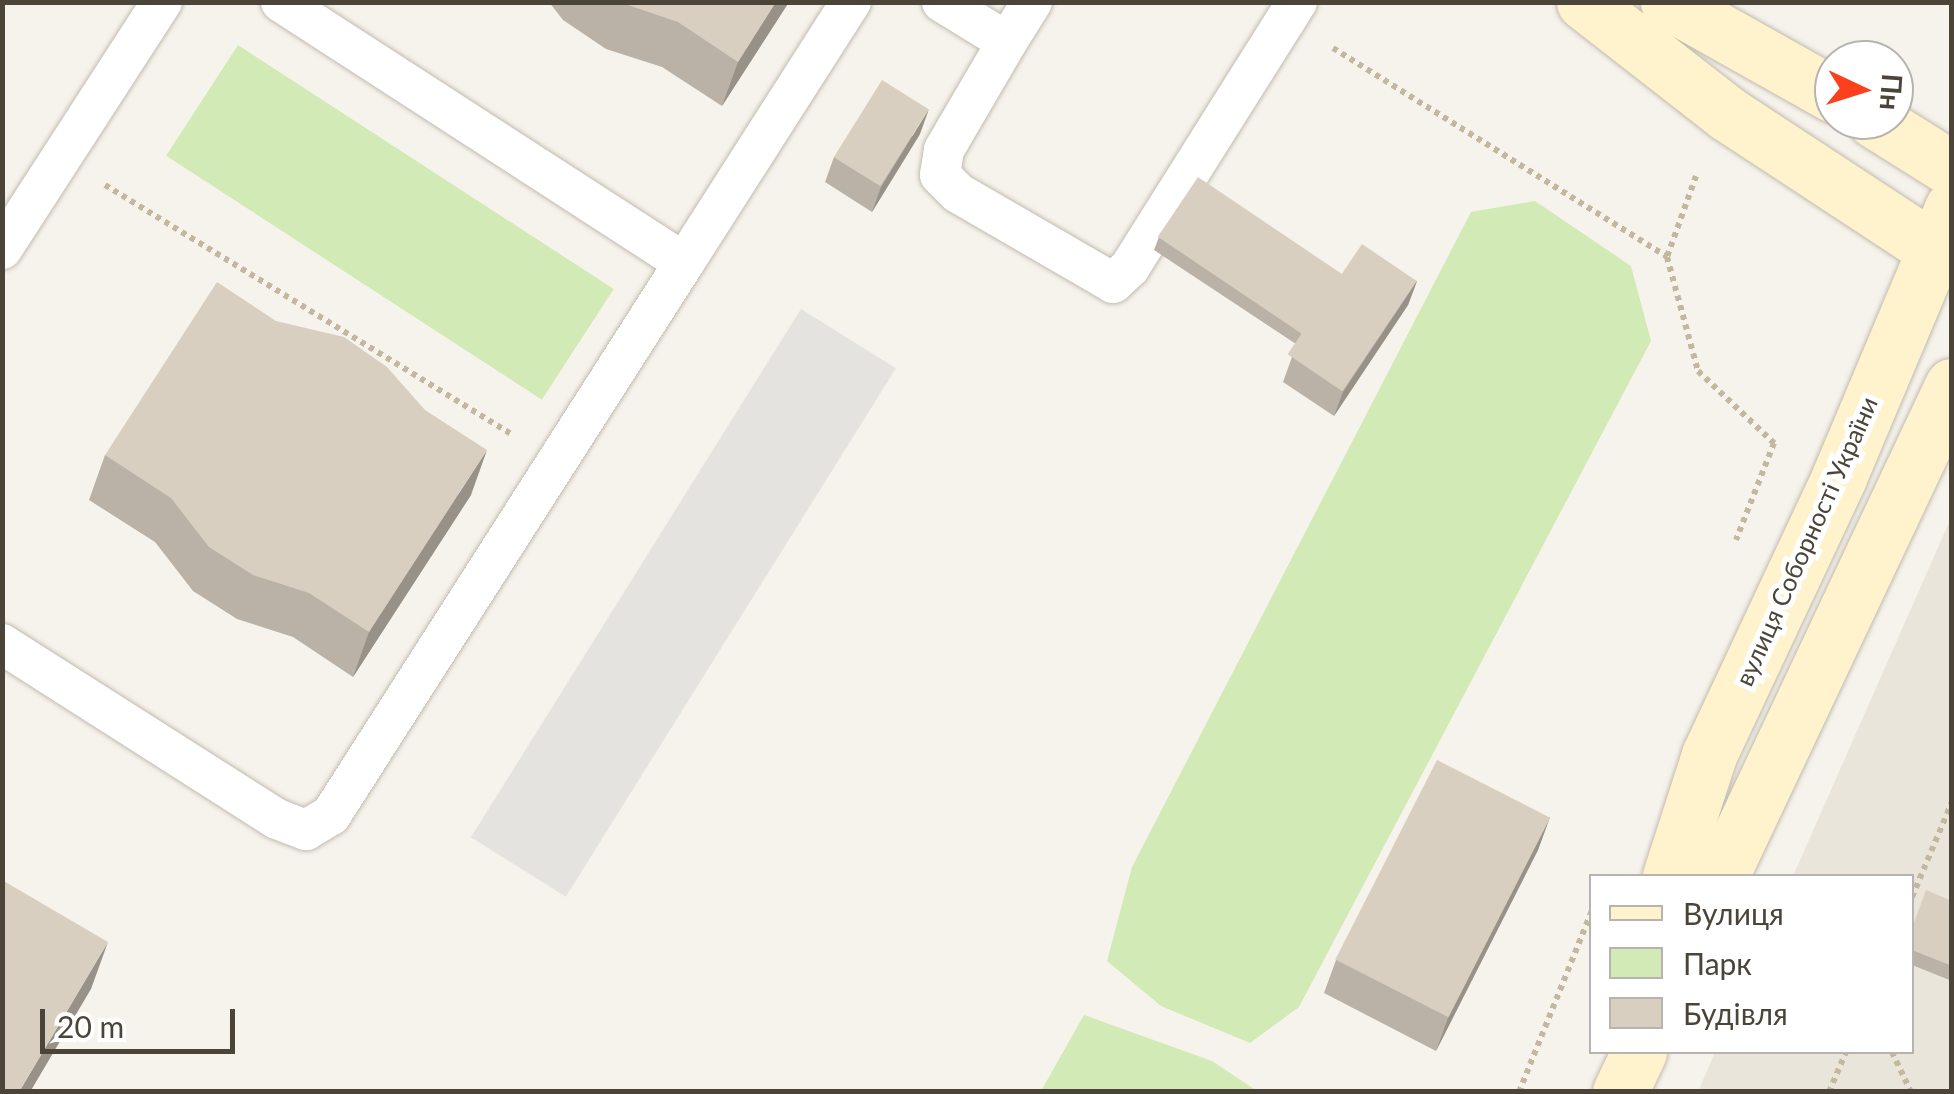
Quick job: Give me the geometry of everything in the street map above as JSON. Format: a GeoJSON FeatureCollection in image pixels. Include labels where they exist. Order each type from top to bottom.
{"type":"FeatureCollection","features":[{"type":"Feature","properties":{"kind":"street"},"geometry":{"type":"LineString","coordinates":[[1584,2],[1728,114],[1945,240]]}},
{"type":"Feature","properties":{"kind":"street"},"geometry":{"type":"LineString","coordinates":[[1668,2],[1814,84]]}},
{"type":"Feature","properties":{"kind":"street"},"geometry":{"type":"LineString","coordinates":[[1906,140],[1952,169]]}},
{"type":"Feature","properties":{"kind":"street","name":"вулиця Соборності України"},"geometry":{"type":"LineString","coordinates":[[1671,874],[1709,754],[1945,240]]}},
{"type":"Feature","properties":{"kind":"street"},"geometry":{"type":"LineString","coordinates":[[1722,874],[1952,386]]}},
{"type":"Feature","properties":{"kind":"street"},"geometry":{"type":"LineString","coordinates":[[1602,1092],[1613,1054]]}},
{"type":"Feature","properties":{"kind":"street"},"geometry":{"type":"LineString","coordinates":[[1620,1092],[1638,1054]]}},
{"type":"Feature","properties":{"kind":"lane"},"geometry":{"type":"LineString","coordinates":[[2,250],[162,2]]}},
{"type":"Feature","properties":{"kind":"lane"},"geometry":{"type":"LineString","coordinates":[[281,2],[684,263]]}},
{"type":"Feature","properties":{"kind":"lane"},"geometry":{"type":"LineString","coordinates":[[2,644],[277,820],[306,830],[331,815],[851,2]]}},
{"type":"Feature","properties":{"kind":"lane"},"geometry":{"type":"LineString","coordinates":[[942,2],[1007,42]]}},
{"type":"Feature","properties":{"kind":"lane"},"geometry":{"type":"LineString","coordinates":[[1032,2],[944,150],[940,175],[974,203],[1114,283],[1292,10]]}},
{"type":"Feature","properties":{"kind":"path"},"geometry":{"type":"LineString","coordinates":[[1292,10],[1666,257]]}},
{"type":"Feature","properties":{"kind":"path"},"geometry":{"type":"LineString","coordinates":[[61,158],[557,462]]}},
{"type":"Feature","properties":{"kind":"path"},"geometry":{"type":"LineString","coordinates":[[1696,176],[1666,257],[1698,371],[1774,443]]}},
{"type":"Feature","properties":{"kind":"path"},"geometry":{"type":"LineString","coordinates":[[1914,892],[1952,802]]}},
{"type":"Feature","properties":{"kind":"path"},"geometry":{"type":"LineString","coordinates":[[1519,1092],[1589,917]]}},
{"type":"Feature","properties":{"kind":"path"},"geometry":{"type":"LineString","coordinates":[[1829,1092],[1845,1054]]}},
{"type":"Feature","properties":{"kind":"path"},"geometry":{"type":"LineString","coordinates":[[1893,1054],[1911,1092]]}},
{"type":"Feature","properties":{"kind":"shaded area"},"geometry":{"type":"Polygon","coordinates":[[[801,309],[896,368],[566,897],[471,837],[801,309]]]}},
{"type":"Feature","properties":{"kind":"shaded area"},"geometry":{"type":"Polygon","coordinates":[[[1951,518],[1951,1091],[1698,1092],[1714,1054],[1914,1054],[1914,874],[1794,874],[1951,518]]]}},
{"type":"Feature","properties":{"kind":"green space"},"geometry":{"type":"Polygon","coordinates":[[[238,45],[614,289],[542,400],[166,156],[238,45]]]}},
{"type":"Feature","properties":{"kind":"green space"},"geometry":{"type":"Polygon","coordinates":[[[1535,201],[1631,266],[1651,341],[1299,1007],[1250,1043],[1161,1006],[1107,961],[1132,867],[1471,212],[1535,201]]]}},
{"type":"Feature","properties":{"kind":"green space"},"geometry":{"type":"Polygon","coordinates":[[[1084,1015],[1212,1061],[1257,1091],[1041,1091],[1084,1015]]]}},
{"type":"Feature","properties":{"kind":"building"},"geometry":{"type":"Polygon","coordinates":[[[619,2],[776,2],[738,62],[678,22],[619,2]]]}},
{"type":"Feature","properties":{"kind":"building"},"geometry":{"type":"Polygon","coordinates":[[[882,80],[929,109],[880,186],[834,157],[882,80]]]}},
{"type":"Feature","properties":{"kind":"building"},"geometry":{"type":"Polygon","coordinates":[[[1198,177],[1343,275],[1303,335],[1158,237],[1198,177]]]}},
{"type":"Feature","properties":{"kind":"building"},"geometry":{"type":"Polygon","coordinates":[[[1362,244],[1417,281],[1342,391],[1288,354],[1362,244]]]}},
{"type":"Feature","properties":{"kind":"building"},"geometry":{"type":"Polygon","coordinates":[[[217,282],[276,321],[344,337],[387,367],[425,410],[487,450],[369,632],[309,593],[253,575],[209,547],[171,498],[105,455],[217,282]]]}},
{"type":"Feature","properties":{"kind":"building"},"geometry":{"type":"Polygon","coordinates":[[[1437,760],[1550,818],[1448,1017],[1335,960],[1437,760]]]}},
{"type":"Feature","properties":{"kind":"building"},"geometry":{"type":"Polygon","coordinates":[[[2,880],[108,942],[19,1092],[2,1092],[2,880]]]}},
{"type":"Feature","properties":{"kind":"building"},"geometry":{"type":"Polygon","coordinates":[[[1926,890],[1952,901],[1952,966],[1914,951],[1914,923],[1926,890]]]}}]}
